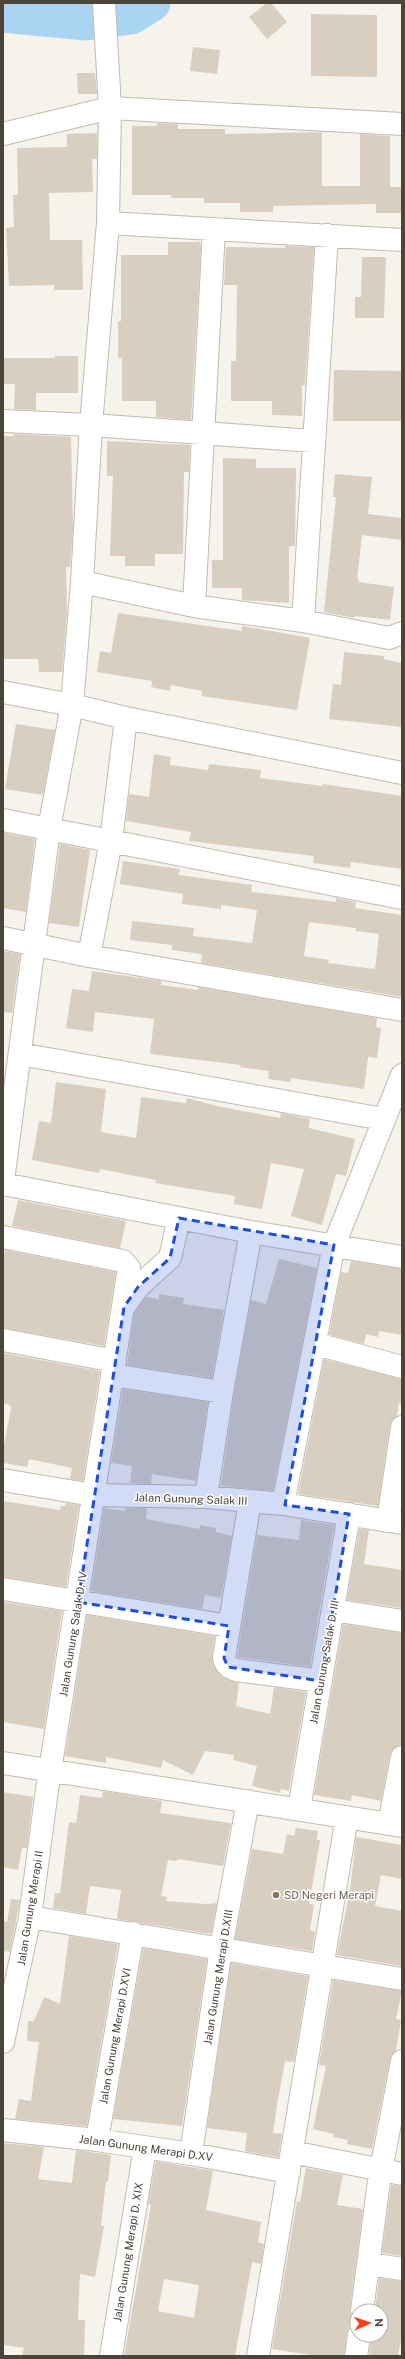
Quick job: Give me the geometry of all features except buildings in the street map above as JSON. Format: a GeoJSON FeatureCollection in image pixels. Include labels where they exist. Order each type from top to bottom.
{"type":"FeatureCollection","features":[{"type":"Feature","properties":{"kind":"street"},"geometry":{"type":"LineString","coordinates":[[104,3],[110,108],[108,223],[91,425],[82,582],[72,705],[49,829],[3,1182],[251,1232],[402,1257]]}},
{"type":"Feature","properties":{"kind":"street"},"geometry":{"type":"LineString","coordinates":[[3,134],[110,108],[319,118],[402,124]]}},
{"type":"Feature","properties":{"kind":"street"},"geometry":{"type":"LineString","coordinates":[[108,223],[402,240]]}},
{"type":"Feature","properties":{"kind":"street"},"geometry":{"type":"LineString","coordinates":[[194,606],[214,229]]}},
{"type":"Feature","properties":{"kind":"street"},"geometry":{"type":"LineString","coordinates":[[303,621],[327,235]]}},
{"type":"Feature","properties":{"kind":"street"},"geometry":{"type":"LineString","coordinates":[[3,421],[91,425],[313,441]]}},
{"type":"Feature","properties":{"kind":"street"},"geometry":{"type":"LineString","coordinates":[[82,582],[194,606],[303,621],[398,637]]}},
{"type":"Feature","properties":{"kind":"street"},"geometry":{"type":"LineString","coordinates":[[3,692],[402,773]]}},
{"type":"Feature","properties":{"kind":"street"},"geometry":{"type":"LineString","coordinates":[[89,956],[111,841],[126,718]]}},
{"type":"Feature","properties":{"kind":"street"},"geometry":{"type":"LineString","coordinates":[[3,820],[402,898]]}},
{"type":"Feature","properties":{"kind":"street"},"geometry":{"type":"LineString","coordinates":[[3,938],[89,956],[402,1010]]}},
{"type":"Feature","properties":{"kind":"street"},"geometry":{"type":"LineString","coordinates":[[20,1054],[383,1119]]}},
{"type":"Feature","properties":{"kind":"street"},"geometry":{"type":"LineString","coordinates":[[283,1504],[316,1344],[334,1245],[383,1119],[402,1075]]}},
{"type":"Feature","properties":{"kind":"street"},"geometry":{"type":"LineString","coordinates":[[124,1307],[138,1287],[170,1258],[179,1218]]}},
{"type":"Feature","properties":{"kind":"street"},"geometry":{"type":"LineString","coordinates":[[206,1497],[222,1392],[251,1232]]}},
{"type":"Feature","properties":{"kind":"street","name":"Jalan Gunung Salak D. IV"},"geometry":{"type":"LineString","coordinates":[[3,1237],[123,1261],[129,1268],[51,1772]]}},
{"type":"Feature","properties":{"kind":"street"},"geometry":{"type":"LineString","coordinates":[[3,1340],[114,1368],[222,1392]]}},
{"type":"Feature","properties":{"kind":"street"},"geometry":{"type":"LineString","coordinates":[[316,1344],[402,1367]]}},
{"type":"Feature","properties":{"kind":"street"},"geometry":{"type":"LineString","coordinates":[[395,1522],[402,1427]]}},
{"type":"Feature","properties":{"kind":"street","name":"Jalan Gunung Salak III"},"geometry":{"type":"LineString","coordinates":[[3,1480],[93,1495],[206,1497],[283,1504],[395,1522]]}},
{"type":"Feature","properties":{"kind":"street"},"geometry":{"type":"LineString","coordinates":[[250,1501],[224,1658],[228,1667],[236,1670],[321,1681]]}},
{"type":"Feature","properties":{"kind":"street","name":"Jalan Gunung Salak D. III"},"geometry":{"type":"LineString","coordinates":[[299,1809],[349,1514]]}},
{"type":"Feature","properties":{"kind":"street"},"geometry":{"type":"LineString","coordinates":[[3,1589],[78,1602],[138,1609],[229,1626]]}},
{"type":"Feature","properties":{"kind":"street"},"geometry":{"type":"LineString","coordinates":[[333,1610],[402,1621]]}},
{"type":"Feature","properties":{"kind":"street"},"geometry":{"type":"LineString","coordinates":[[3,1763],[51,1772],[248,1801],[396,1825],[402,1757]]}},
{"type":"Feature","properties":{"kind":"street","name":"Jalan Gunung Merapi II"},"geometry":{"type":"LineString","coordinates":[[3,2042],[7,2011],[30,1917],[51,1772]]}},
{"type":"Feature","properties":{"kind":"street","name":"Jalan Gunung Merapi D.XIII"},"geometry":{"type":"LineString","coordinates":[[191,2154],[221,1948],[248,1801]]}},
{"type":"Feature","properties":{"kind":"street"},"geometry":{"type":"LineString","coordinates":[[258,2356],[347,1817]]}},
{"type":"Feature","properties":{"kind":"street"},"geometry":{"type":"LineString","coordinates":[[30,1917],[402,1979]]}},
{"type":"Feature","properties":{"kind":"street","name":"Jalan Gunung Merapi D.XVI"},"geometry":{"type":"LineString","coordinates":[[97,2140],[133,1933]]}},
{"type":"Feature","properties":{"kind":"street"},"geometry":{"type":"LineString","coordinates":[[363,2303],[369,2264],[392,2173],[401,2071]]}},
{"type":"Feature","properties":{"kind":"street","name":"Jalan Gunung Merapi D.XV"},"geometry":{"type":"LineString","coordinates":[[3,2130],[97,2140],[191,2154],[291,2162],[392,2173]]}},
{"type":"Feature","properties":{"kind":"street","name":"Jalan Gunung Merapi D. XIX"},"geometry":{"type":"LineString","coordinates":[[111,2356],[145,2148]]}},
{"type":"Feature","properties":{"kind":"street"},"geometry":{"type":"LineString","coordinates":[[369,2264],[402,2269]]}},
{"type":"Feature","properties":{"kind":"street"},"geometry":{"type":"LineString","coordinates":[[356,2356],[357,2343]]}},
{"type":"Feature","properties":{"kind":"highlighted area"},"geometry":{"type":"Polygon","coordinates":[[[179,1218],[334,1245],[285,1505],[349,1514],[321,1681],[228,1667],[224,1658],[229,1626],[78,1602],[124,1307],[138,1287],[170,1258],[179,1218]]]}},
{"type":"Feature","properties":{"kind":"waterway"},"geometry":{"type":"LineString","coordinates":[[3,14],[86,22],[131,16],[152,3]]}},
{"type":"Feature","properties":{"kind":"place","name":"SD Negeri Merapi"},"geometry":{"type":"Point","coordinates":[276,1895]}}]}
